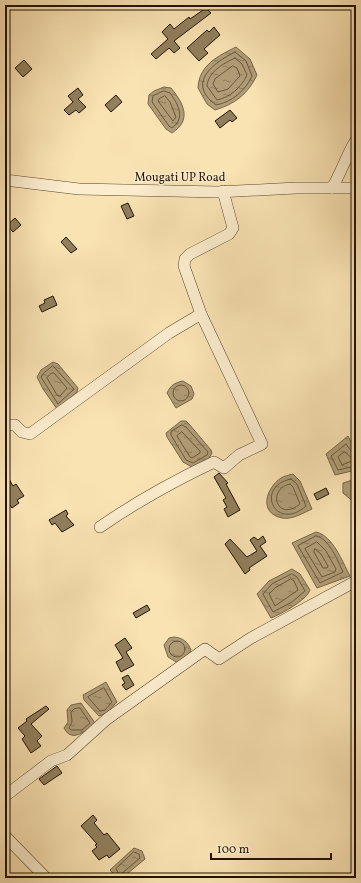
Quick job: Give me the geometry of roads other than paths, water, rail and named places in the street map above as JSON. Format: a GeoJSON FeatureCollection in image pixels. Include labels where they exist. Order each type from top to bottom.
{"type":"FeatureCollection","features":[{"type":"Feature","properties":{"kind":"street"},"geometry":{"type":"LineString","coordinates":[[332,188],[342,172],[348,153],[356,140]]}},
{"type":"Feature","properties":{"kind":"street","name":"Mougati UP Road"},"geometry":{"type":"LineString","coordinates":[[5,180],[79,189],[224,191],[296,188],[356,188]]}},
{"type":"Feature","properties":{"kind":"street"},"geometry":{"type":"LineString","coordinates":[[100,527],[133,504],[170,483],[214,462],[224,468],[239,455],[262,444],[201,314],[184,266],[185,259],[190,254],[229,234],[233,228],[224,191]]}},
{"type":"Feature","properties":{"kind":"street"},"geometry":{"type":"LineString","coordinates":[[5,425],[15,425],[22,432],[30,434],[169,333],[201,314]]}},
{"type":"Feature","properties":{"kind":"street"},"geometry":{"type":"LineString","coordinates":[[5,796],[51,761],[67,755],[107,719],[205,649],[218,659],[251,638],[356,581]]}},
{"type":"Feature","properties":{"kind":"street"},"geometry":{"type":"LineString","coordinates":[[5,836],[46,878]]}},
{"type":"Feature","properties":{"kind":"water"},"geometry":{"type":"Polygon","coordinates":[[[236,47],[250,59],[257,75],[245,93],[229,105],[215,110],[207,104],[198,88],[199,80],[206,67],[211,62],[236,47]]]}},
{"type":"Feature","properties":{"kind":"water"},"geometry":{"type":"Polygon","coordinates":[[[164,87],[171,88],[179,100],[184,112],[182,123],[172,133],[166,129],[148,104],[149,95],[164,87]]]}},
{"type":"Feature","properties":{"kind":"water"},"geometry":{"type":"Polygon","coordinates":[[[53,362],[58,364],[78,388],[77,392],[57,409],[43,389],[37,377],[41,370],[53,362]]]}},
{"type":"Feature","properties":{"kind":"water"},"geometry":{"type":"Polygon","coordinates":[[[183,381],[191,386],[194,394],[192,399],[176,408],[167,393],[173,385],[183,381]]]}},
{"type":"Feature","properties":{"kind":"water"},"geometry":{"type":"Polygon","coordinates":[[[181,421],[186,421],[189,424],[212,453],[209,458],[192,467],[183,462],[166,433],[181,421]]]}},
{"type":"Feature","properties":{"kind":"water"},"geometry":{"type":"Polygon","coordinates":[[[348,436],[356,452],[356,470],[335,475],[326,454],[348,436]]]}},
{"type":"Feature","properties":{"kind":"water"},"geometry":{"type":"Polygon","coordinates":[[[293,474],[300,481],[312,509],[294,517],[282,518],[274,515],[267,506],[268,494],[271,488],[281,478],[293,474]]]}},
{"type":"Feature","properties":{"kind":"water"},"geometry":{"type":"Polygon","coordinates":[[[356,479],[356,504],[343,493],[343,483],[356,479]]]}},
{"type":"Feature","properties":{"kind":"water"},"geometry":{"type":"Polygon","coordinates":[[[316,532],[322,534],[332,544],[350,576],[317,588],[292,543],[316,532]]]}},
{"type":"Feature","properties":{"kind":"water"},"geometry":{"type":"Polygon","coordinates":[[[292,569],[300,574],[310,590],[308,594],[299,602],[271,618],[257,594],[269,581],[292,569]]]}},
{"type":"Feature","properties":{"kind":"water"},"geometry":{"type":"Polygon","coordinates":[[[174,637],[185,641],[191,650],[188,656],[178,663],[168,657],[164,645],[169,638],[174,637]]]}},
{"type":"Feature","properties":{"kind":"water"},"geometry":{"type":"Polygon","coordinates":[[[106,682],[117,702],[107,713],[99,716],[84,700],[83,695],[106,682]]]}},
{"type":"Feature","properties":{"kind":"water"},"geometry":{"type":"Polygon","coordinates":[[[81,703],[95,723],[80,734],[71,735],[67,733],[64,728],[68,722],[67,710],[71,705],[81,703]]]}},
{"type":"Feature","properties":{"kind":"water"},"geometry":{"type":"Polygon","coordinates":[[[134,848],[142,851],[145,859],[122,878],[117,878],[110,870],[134,848]]]}}]}
